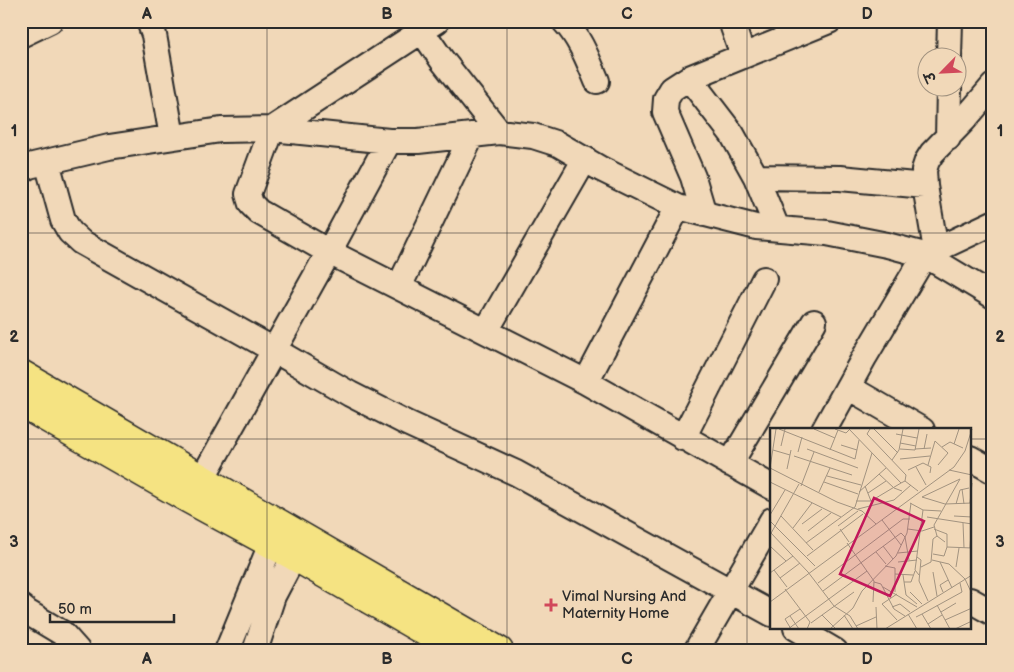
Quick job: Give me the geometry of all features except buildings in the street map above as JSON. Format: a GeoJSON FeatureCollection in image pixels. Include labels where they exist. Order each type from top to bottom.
{"type":"FeatureCollection","features":[{"type":"Feature","properties":{"kind":"main road"},"geometry":{"type":"LineString","coordinates":[[21,374],[202,479],[287,540],[459,651]]}},
{"type":"Feature","properties":{"kind":"main road"},"geometry":{"type":"LineString","coordinates":[[21,403],[181,494],[287,540],[499,651]]}},
{"type":"Feature","properties":{"kind":"street"},"geometry":{"type":"LineString","coordinates":[[21,35],[50,21]]}},
{"type":"Feature","properties":{"kind":"street"},"geometry":{"type":"LineString","coordinates":[[149,21],[154,35],[172,138]]}},
{"type":"Feature","properties":{"kind":"street"},"geometry":{"type":"LineString","coordinates":[[564,21],[584,52],[596,81]]}},
{"type":"Feature","properties":{"kind":"street"},"geometry":{"type":"LineString","coordinates":[[731,21],[743,56]]}},
{"type":"Feature","properties":{"kind":"street"},"geometry":{"type":"LineString","coordinates":[[704,214],[692,177],[665,112],[666,99],[672,89],[689,78],[829,21]]}},
{"type":"Feature","properties":{"kind":"street"},"geometry":{"type":"LineString","coordinates":[[949,48],[950,21]]}},
{"type":"Feature","properties":{"kind":"street"},"geometry":{"type":"LineString","coordinates":[[499,132],[442,60],[425,25],[272,129],[248,194],[251,204],[259,212],[330,252],[586,382],[770,486]]}},
{"type":"Feature","properties":{"kind":"street"},"geometry":{"type":"LineString","coordinates":[[689,78],[732,134],[756,177],[777,228]]}},
{"type":"Feature","properties":{"kind":"street"},"geometry":{"type":"LineString","coordinates":[[931,253],[924,170],[927,161],[932,153],[948,138],[993,86]]}},
{"type":"Feature","properties":{"kind":"street"},"geometry":{"type":"LineString","coordinates":[[948,138],[949,98]]}},
{"type":"Feature","properties":{"kind":"street"},"geometry":{"type":"LineString","coordinates":[[21,171],[29,166],[109,147],[221,130],[272,129],[389,141],[499,132],[533,136],[558,144],[678,207],[756,226],[827,233],[931,253],[993,296]]}},
{"type":"Feature","properties":{"kind":"street"},"geometry":{"type":"LineString","coordinates":[[399,287],[472,135]]}},
{"type":"Feature","properties":{"kind":"street"},"geometry":{"type":"LineString","coordinates":[[202,479],[330,252],[389,141]]}},
{"type":"Feature","properties":{"kind":"street"},"geometry":{"type":"LineString","coordinates":[[486,332],[585,159]]}},
{"type":"Feature","properties":{"kind":"street"},"geometry":{"type":"LineString","coordinates":[[48,162],[63,220],[70,232],[81,242],[350,394],[407,423],[516,473],[770,613]]}},
{"type":"Feature","properties":{"kind":"street"},"geometry":{"type":"LineString","coordinates":[[756,177],[840,178],[925,186]]}},
{"type":"Feature","properties":{"kind":"street"},"geometry":{"type":"LineString","coordinates":[[586,382],[678,207]]}},
{"type":"Feature","properties":{"kind":"street"},"geometry":{"type":"LineString","coordinates":[[825,428],[865,356],[931,253],[993,223]]}},
{"type":"Feature","properties":{"kind":"street"},"geometry":{"type":"LineString","coordinates":[[683,438],[764,279]]}},
{"type":"Feature","properties":{"kind":"street"},"geometry":{"type":"LineString","coordinates":[[730,464],[814,322]]}},
{"type":"Feature","properties":{"kind":"street"},"geometry":{"type":"LineString","coordinates":[[848,387],[919,428]]}},
{"type":"Feature","properties":{"kind":"street"},"geometry":{"type":"LineString","coordinates":[[972,459],[993,470]]}},
{"type":"Feature","properties":{"kind":"street"},"geometry":{"type":"LineString","coordinates":[[696,651],[770,523]]}},
{"type":"Feature","properties":{"kind":"street"},"geometry":{"type":"LineString","coordinates":[[227,651],[287,540]]}},
{"type":"Feature","properties":{"kind":"street"},"geometry":{"type":"LineString","coordinates":[[255,651],[273,596],[287,540]]}},
{"type":"Feature","properties":{"kind":"street"},"geometry":{"type":"LineString","coordinates":[[972,601],[993,613]]}},
{"type":"Feature","properties":{"kind":"street"},"geometry":{"type":"LineString","coordinates":[[21,607],[62,633],[78,651]]}},
{"type":"Feature","properties":{"kind":"street"},"geometry":{"type":"LineString","coordinates":[[799,630],[835,651]]}},
{"type":"Feature","properties":{"kind":"place","name":"Vimal Nursing And Maternity Home"},"geometry":{"type":"Point","coordinates":[551,605]}}]}
